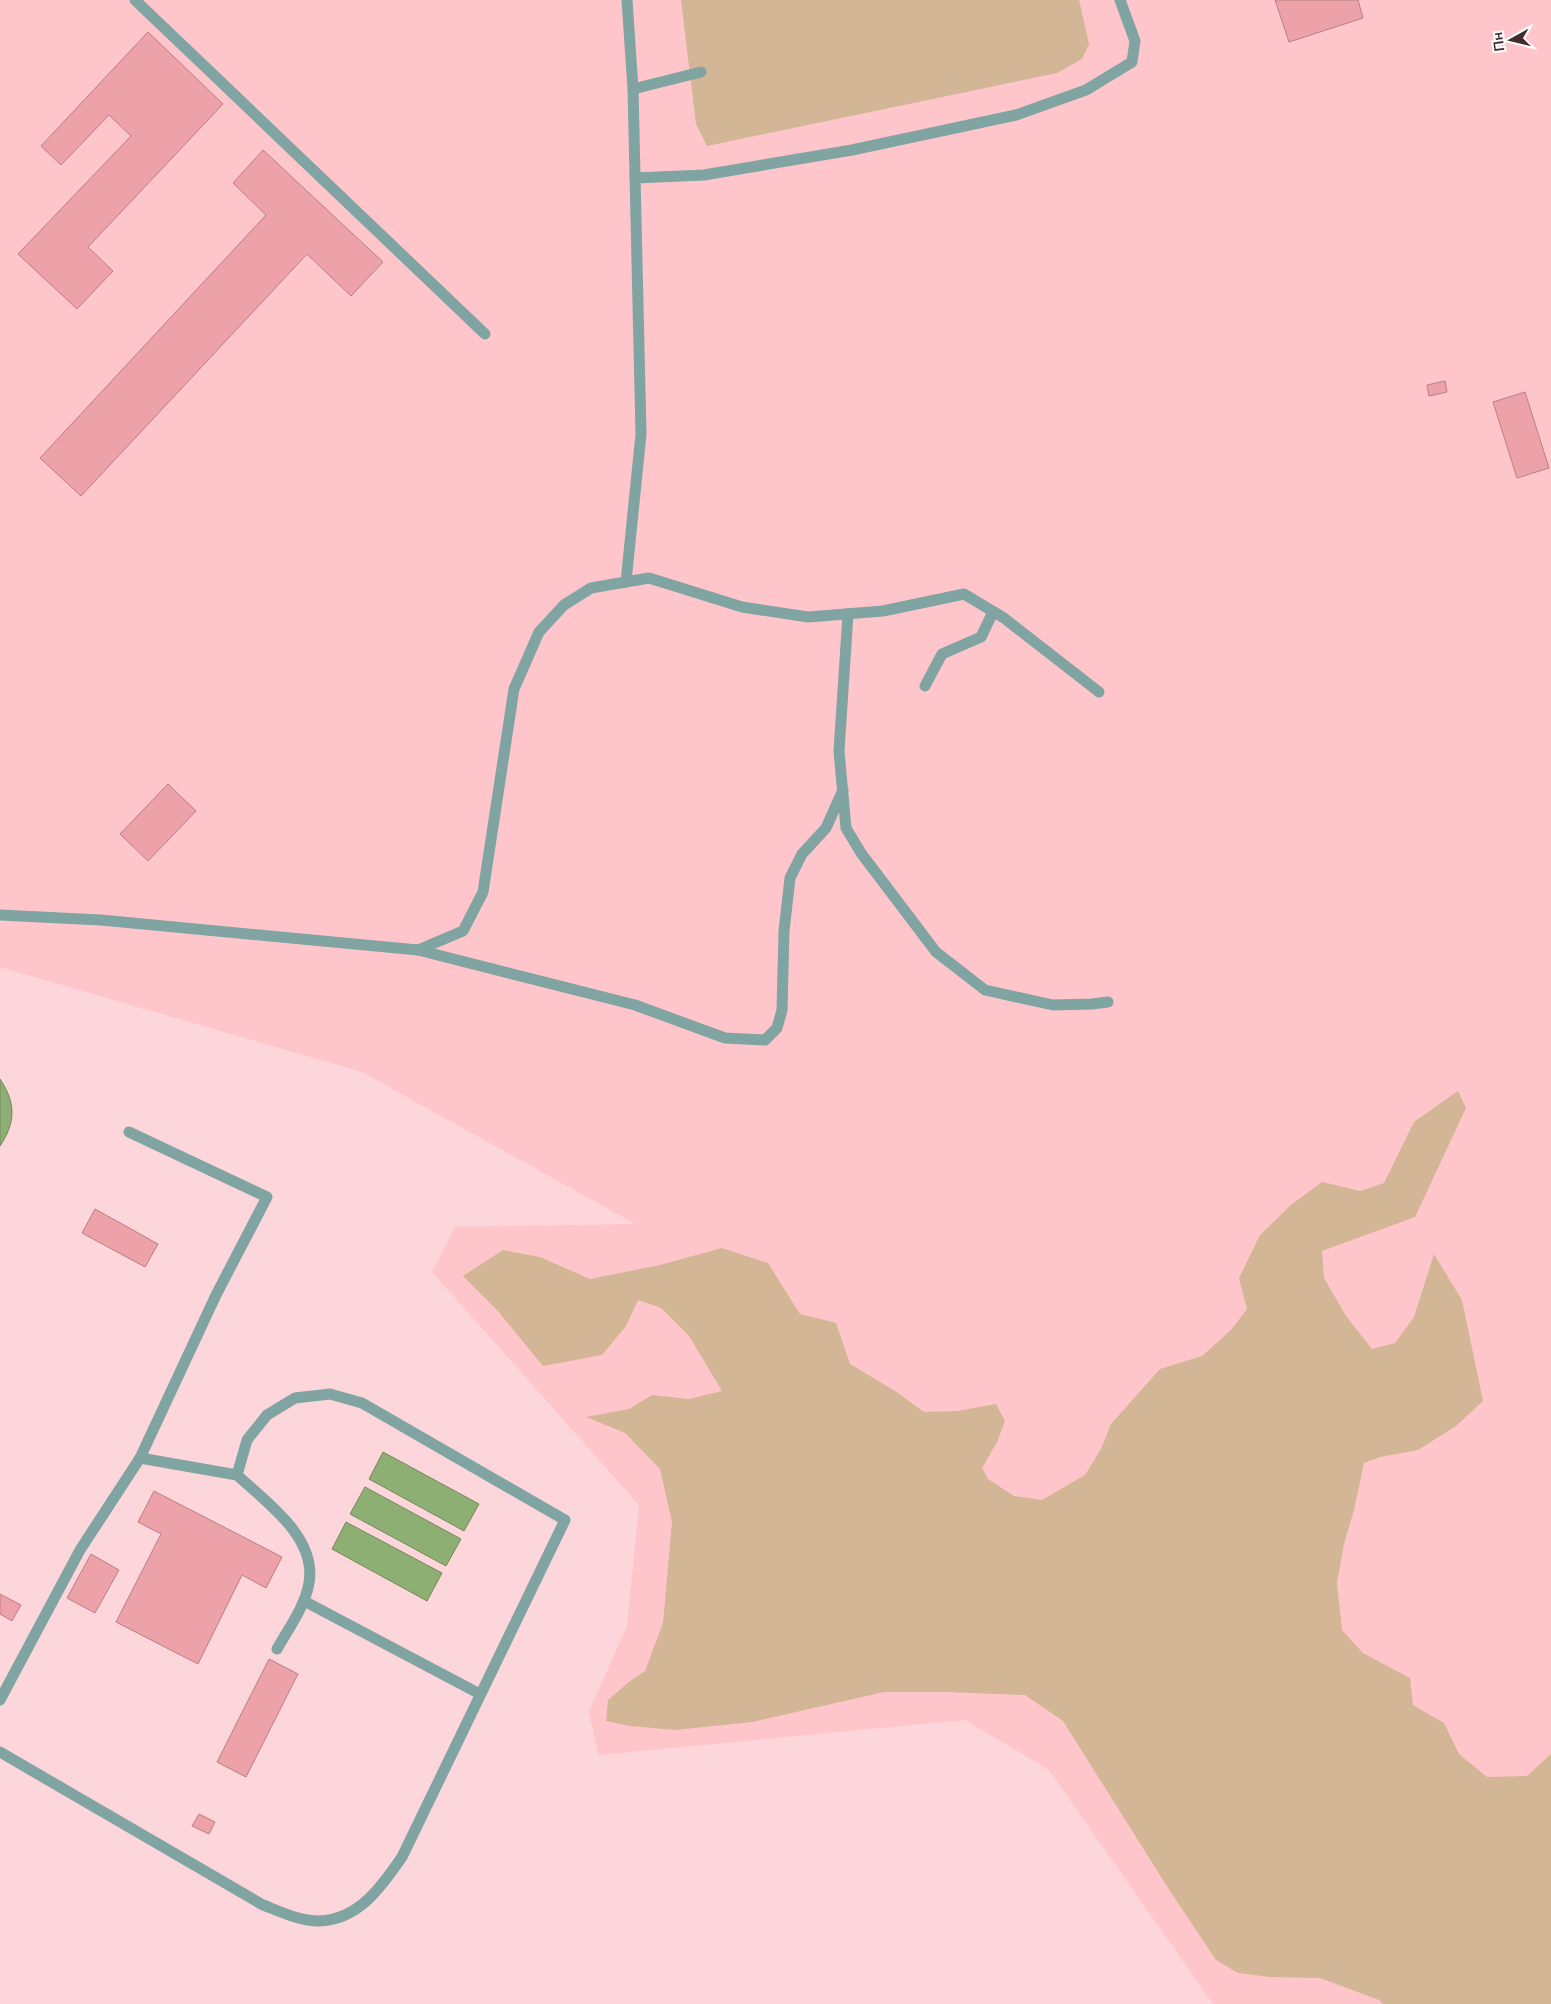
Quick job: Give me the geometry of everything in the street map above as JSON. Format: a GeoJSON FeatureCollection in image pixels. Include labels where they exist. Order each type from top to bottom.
{"type":"FeatureCollection","features":[{"type":"Feature","properties":{"kind":"lane"},"geometry":{"type":"LineString","coordinates":[[135,0],[485,334]]}},
{"type":"Feature","properties":{"kind":"lane"},"geometry":{"type":"LineString","coordinates":[[626,0],[633,89],[641,434],[626,582]]}},
{"type":"Feature","properties":{"kind":"lane"},"geometry":{"type":"LineString","coordinates":[[635,178],[704,175],[852,150],[1016,114],[1086,90],[1132,62],[1135,41],[1120,0]]}},
{"type":"Feature","properties":{"kind":"lane"},"geometry":{"type":"LineString","coordinates":[[633,89],[701,72]]}},
{"type":"Feature","properties":{"kind":"lane"},"geometry":{"type":"LineString","coordinates":[[418,950],[463,931],[483,892],[514,689],[539,632],[564,605],[591,588],[649,578],[742,607],[808,616],[883,611],[964,594],[1004,618],[1099,692]]}},
{"type":"Feature","properties":{"kind":"lane"},"geometry":{"type":"LineString","coordinates":[[925,686],[942,654],[980,637],[992,612]]}},
{"type":"Feature","properties":{"kind":"lane"},"geometry":{"type":"LineString","coordinates":[[848,614],[839,751],[846,828],[861,853],[936,952],[985,990],[1053,1004],[1108,1002]]}},
{"type":"Feature","properties":{"kind":"lane"},"geometry":{"type":"LineString","coordinates":[[0,915],[102,920],[418,950],[635,1005],[725,1038],[765,1040],[777,1028],[782,1010],[784,931],[790,878],[802,854],[826,828],[843,790]]}},
{"type":"Feature","properties":{"kind":"lane"},"geometry":{"type":"LineString","coordinates":[[0,1700],[80,1550],[140,1458],[216,1296],[267,1197],[129,1132]]}},
{"type":"Feature","properties":{"kind":"lane"},"geometry":{"type":"LineString","coordinates":[[0,1752],[263,1905],[292,1916],[319,1921],[345,1915],[369,1900],[386,1881],[402,1857],[565,1520],[362,1403],[330,1394],[295,1398],[267,1416],[247,1440],[237,1475]]}},
{"type":"Feature","properties":{"kind":"lane"},"geometry":{"type":"LineString","coordinates":[[140,1458],[237,1475],[288,1523],[302,1543],[308,1562],[309,1582],[304,1601],[277,1649]]}},
{"type":"Feature","properties":{"kind":"lane"},"geometry":{"type":"LineString","coordinates":[[304,1601],[480,1694]]}},
{"type":"Feature","properties":{"kind":"shaded area"},"geometry":{"type":"Polygon","coordinates":[[[0,0],[1551,0],[1551,2004],[1213,2004],[1049,1770],[965,1720],[598,1755],[589,1711],[627,1626],[639,1505],[432,1272],[455,1227],[635,1224],[362,1072],[0,967],[0,0]]]}},
{"type":"Feature","properties":{"kind":"shaded area"},"geometry":{"type":"Polygon","coordinates":[[[681,0],[1079,0],[1089,44],[1082,59],[1057,73],[707,146],[696,124],[681,0]]]}},
{"type":"Feature","properties":{"kind":"shaded area"},"geometry":{"type":"Polygon","coordinates":[[[0,1079],[9,1096],[12,1112],[9,1129],[0,1146],[0,1079]]]}},
{"type":"Feature","properties":{"kind":"shaded area"},"geometry":{"type":"Polygon","coordinates":[[[1458,1091],[1466,1108],[1415,1217],[1322,1251],[1324,1278],[1346,1316],[1372,1349],[1395,1343],[1414,1317],[1434,1254],[1462,1300],[1483,1401],[1456,1426],[1418,1450],[1380,1457],[1364,1463],[1354,1510],[1344,1544],[1337,1583],[1342,1630],[1363,1653],[1410,1678],[1413,1705],[1444,1723],[1459,1754],[1487,1777],[1527,1776],[1551,1754],[1551,2004],[1383,2004],[1379,2000],[1320,1978],[1270,1977],[1238,1973],[1216,1960],[1170,1891],[1063,1721],[1025,1695],[884,1692],[752,1722],[675,1730],[630,1726],[606,1721],[608,1700],[645,1671],[663,1623],[672,1522],[660,1469],[625,1433],[586,1417],[629,1409],[652,1395],[689,1399],[722,1391],[689,1336],[661,1308],[638,1300],[626,1326],[602,1355],[543,1366],[498,1311],[463,1276],[503,1250],[540,1257],[590,1279],[660,1265],[722,1248],[768,1263],[800,1314],[836,1323],[850,1364],[895,1391],[924,1412],[958,1411],[996,1404],[1005,1421],[997,1442],[982,1468],[988,1479],[1014,1496],[1042,1500],[1085,1475],[1101,1449],[1111,1424],[1160,1369],[1202,1356],[1231,1330],[1247,1309],[1239,1278],[1260,1235],[1292,1204],[1322,1182],[1360,1191],[1384,1183],[1414,1122],[1458,1091]]]}},
{"type":"Feature","properties":{"kind":"shaded area"},"geometry":{"type":"Polygon","coordinates":[[[383,1452],[479,1504],[464,1531],[369,1479],[383,1452]]]}},
{"type":"Feature","properties":{"kind":"shaded area"},"geometry":{"type":"Polygon","coordinates":[[[365,1487],[461,1539],[446,1566],[350,1514],[365,1487]]]}},
{"type":"Feature","properties":{"kind":"shaded area"},"geometry":{"type":"Polygon","coordinates":[[[346,1522],[442,1573],[427,1601],[332,1549],[346,1522]]]}},
{"type":"Feature","properties":{"kind":"building"},"geometry":{"type":"Polygon","coordinates":[[[1275,0],[1358,0],[1363,18],[1289,42],[1275,0]]]}},
{"type":"Feature","properties":{"kind":"building"},"geometry":{"type":"Polygon","coordinates":[[[148,32],[223,104],[88,247],[113,271],[77,309],[18,254],[131,136],[109,115],[61,165],[41,146],[148,32]]]}},
{"type":"Feature","properties":{"kind":"building"},"geometry":{"type":"Polygon","coordinates":[[[263,150],[383,262],[351,296],[307,254],[81,496],[40,458],[266,215],[233,183],[263,150]]]}},
{"type":"Feature","properties":{"kind":"building"},"geometry":{"type":"Polygon","coordinates":[[[1445,381],[1447,392],[1429,396],[1427,385],[1445,381]]]}},
{"type":"Feature","properties":{"kind":"building"},"geometry":{"type":"Polygon","coordinates":[[[1525,392],[1549,468],[1517,478],[1493,402],[1525,392]]]}},
{"type":"Feature","properties":{"kind":"building"},"geometry":{"type":"Polygon","coordinates":[[[168,784],[196,811],[148,861],[120,834],[168,784]]]}},
{"type":"Feature","properties":{"kind":"building"},"geometry":{"type":"Polygon","coordinates":[[[95,1209],[158,1244],[145,1267],[82,1233],[95,1209]]]}},
{"type":"Feature","properties":{"kind":"building"},"geometry":{"type":"Polygon","coordinates":[[[154,1491],[282,1557],[266,1588],[242,1575],[198,1664],[116,1622],[161,1534],[138,1522],[154,1491]]]}},
{"type":"Feature","properties":{"kind":"building"},"geometry":{"type":"Polygon","coordinates":[[[91,1554],[119,1570],[95,1613],[67,1598],[91,1554]]]}},
{"type":"Feature","properties":{"kind":"building"},"geometry":{"type":"Polygon","coordinates":[[[0,1594],[21,1605],[12,1621],[0,1614],[0,1594]]]}},
{"type":"Feature","properties":{"kind":"building"},"geometry":{"type":"Polygon","coordinates":[[[269,1659],[298,1674],[246,1777],[217,1762],[269,1659]]]}},
{"type":"Feature","properties":{"kind":"building"},"geometry":{"type":"Polygon","coordinates":[[[199,1814],[215,1822],[209,1834],[192,1826],[199,1814]]]}}]}
